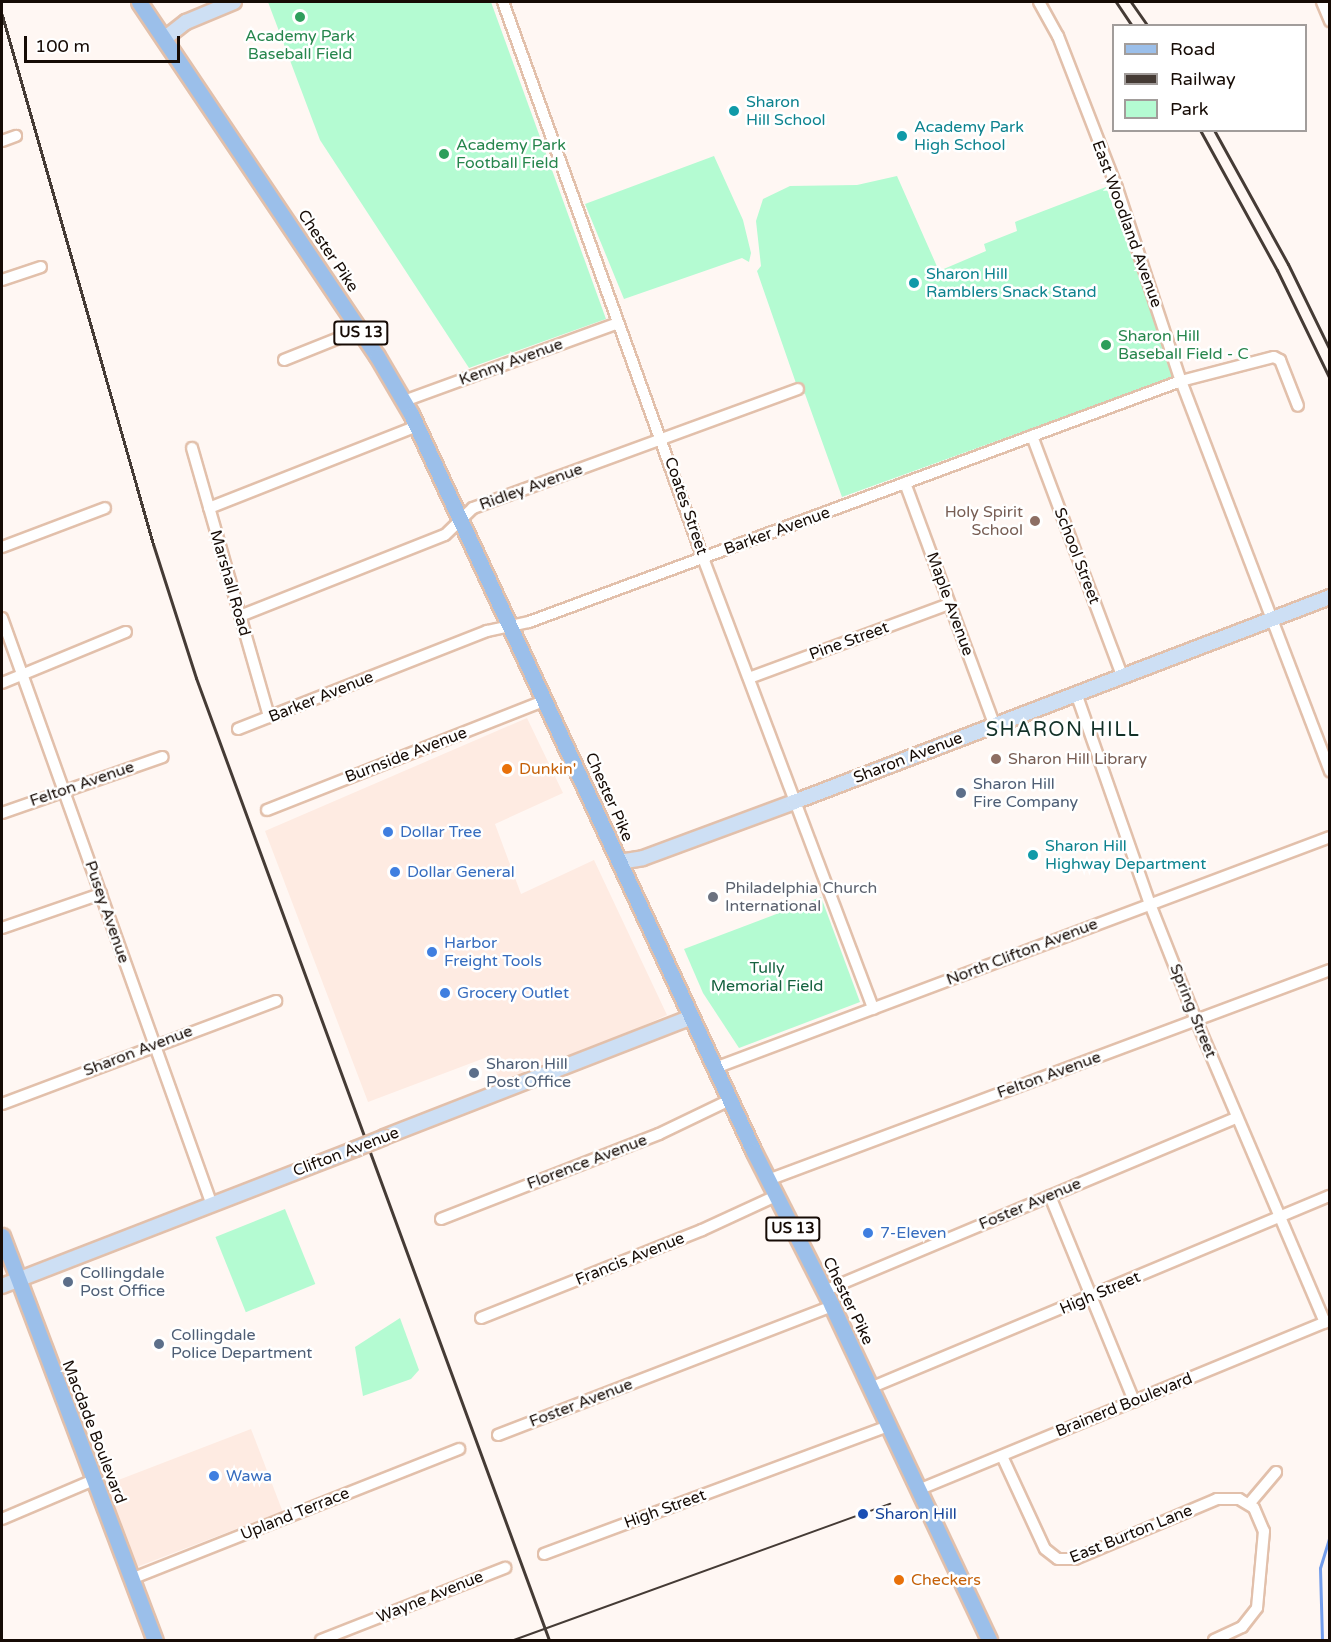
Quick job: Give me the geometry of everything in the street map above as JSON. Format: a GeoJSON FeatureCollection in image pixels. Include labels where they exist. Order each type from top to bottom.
{"type":"FeatureCollection","features":[{"type":"Feature","properties":{"kind":"main road","name":"Chester Pike"},"geometry":{"type":"LineString","coordinates":[[139,2],[359,330],[404,401],[417,426],[512,626],[730,1100],[832,1306],[988,1641]]}},
{"type":"Feature","properties":{"kind":"main road","name":"Macdade Boulevard"},"geometry":{"type":"LineString","coordinates":[[2,1236],[155,1641]]}},
{"type":"Feature","properties":{"kind":"street"},"geometry":{"type":"LineString","coordinates":[[164,39],[186,22],[234,2]]}},
{"type":"Feature","properties":{"kind":"street","name":"Coates Street"},"geometry":{"type":"LineString","coordinates":[[503,2],[618,323],[663,438],[703,558],[873,1009]]}},
{"type":"Feature","properties":{"kind":"street","name":"East Woodland Avenue"},"geometry":{"type":"LineString","coordinates":[[1039,2],[1058,36],[1117,188],[1181,381],[1329,772]]}},
{"type":"Feature","properties":{"kind":"street"},"geometry":{"type":"LineString","coordinates":[[1322,2],[1329,21]]}},
{"type":"Feature","properties":{"kind":"street"},"geometry":{"type":"LineString","coordinates":[[2,141],[16,136]]}},
{"type":"Feature","properties":{"kind":"street"},"geometry":{"type":"LineString","coordinates":[[2,280],[41,267]]}},
{"type":"Feature","properties":{"kind":"street","name":"Kenny Avenue"},"geometry":{"type":"LineString","coordinates":[[404,401],[618,323]]}},
{"type":"Feature","properties":{"kind":"street"},"geometry":{"type":"LineString","coordinates":[[284,360],[359,330]]}},
{"type":"Feature","properties":{"kind":"street","name":"Barker Avenue"},"geometry":{"type":"LineString","coordinates":[[238,729],[487,631],[512,626],[703,558],[1181,381],[1275,357],[1280,360],[1298,406]]}},
{"type":"Feature","properties":{"kind":"street","name":"Ridley Avenue"},"geometry":{"type":"LineString","coordinates":[[240,616],[445,535],[473,508],[798,389]]}},
{"type":"Feature","properties":{"kind":"street"},"geometry":{"type":"LineString","coordinates":[[209,508],[417,426]]}},
{"type":"Feature","properties":{"kind":"street","name":"School Street"},"geometry":{"type":"LineString","coordinates":[[1032,436],[1122,676]]}},
{"type":"Feature","properties":{"kind":"street","name":"Marshall Road"},"geometry":{"type":"LineString","coordinates":[[192,448],[269,717]]}},
{"type":"Feature","properties":{"kind":"street","name":"Maple Avenue"},"geometry":{"type":"LineString","coordinates":[[906,483],[994,724]]}},
{"type":"Feature","properties":{"kind":"street"},"geometry":{"type":"LineString","coordinates":[[2,547],[105,508]]}},
{"type":"Feature","properties":{"kind":"street","name":"Sharon Avenue"},"geometry":{"type":"LineString","coordinates":[[619,862],[643,858],[794,802],[1329,597]]}},
{"type":"Feature","properties":{"kind":"street","name":"Pine Street"},"geometry":{"type":"LineString","coordinates":[[749,678],[949,604]]}},
{"type":"Feature","properties":{"kind":"street","name":"Pusey Avenue"},"geometry":{"type":"LineString","coordinates":[[2,618],[212,1205]]}},
{"type":"Feature","properties":{"kind":"street"},"geometry":{"type":"LineString","coordinates":[[2,683],[126,632]]}},
{"type":"Feature","properties":{"kind":"street","name":"Spring Street"},"geometry":{"type":"LineString","coordinates":[[1076,693],[1150,904],[1196,1020],[1236,1118],[1327,1322]]}},
{"type":"Feature","properties":{"kind":"street","name":"Burnside Avenue"},"geometry":{"type":"LineString","coordinates":[[267,810],[546,700]]}},
{"type":"Feature","properties":{"kind":"street","name":"Felton Avenue"},"geometry":{"type":"LineString","coordinates":[[2,813],[63,789],[163,757]]}},
{"type":"Feature","properties":{"kind":"street","name":"North Clifton Avenue"},"geometry":{"type":"LineString","coordinates":[[715,1068],[1329,837]]}},
{"type":"Feature","properties":{"kind":"street"},"geometry":{"type":"LineString","coordinates":[[2,928],[101,894]]}},
{"type":"Feature","properties":{"kind":"street","name":"Felton Avenue"},"geometry":{"type":"LineString","coordinates":[[768,1180],[1329,970]]}},
{"type":"Feature","properties":{"kind":"street","name":"Sharon Avenue"},"geometry":{"type":"LineString","coordinates":[[2,1104],[153,1045],[276,1001]]}},
{"type":"Feature","properties":{"kind":"street","name":"Clifton Avenue"},"geometry":{"type":"LineString","coordinates":[[2,1286],[691,1017]]}},
{"type":"Feature","properties":{"kind":"street","name":"Florence Avenue"},"geometry":{"type":"LineString","coordinates":[[441,1219],[659,1134],[730,1100]]}},
{"type":"Feature","properties":{"kind":"street","name":"Foster Avenue"},"geometry":{"type":"LineString","coordinates":[[824,1291],[1236,1118]]}},
{"type":"Feature","properties":{"kind":"street","name":"Francis Avenue"},"geometry":{"type":"LineString","coordinates":[[481,1318],[702,1230],[776,1196]]}},
{"type":"Feature","properties":{"kind":"street"},"geometry":{"type":"LineString","coordinates":[[1050,1196],[1134,1401]]}},
{"type":"Feature","properties":{"kind":"street","name":"High Street"},"geometry":{"type":"LineString","coordinates":[[870,1388],[1329,1196]]}},
{"type":"Feature","properties":{"kind":"street","name":"Foster Avenue"},"geometry":{"type":"LineString","coordinates":[[498,1434],[832,1306]]}},
{"type":"Feature","properties":{"kind":"street","name":"Brainerd Boulevard"},"geometry":{"type":"LineString","coordinates":[[918,1490],[1327,1322]]}},
{"type":"Feature","properties":{"kind":"street","name":"High Street"},"geometry":{"type":"LineString","coordinates":[[544,1554],[888,1426]]}},
{"type":"Feature","properties":{"kind":"street","name":"Upland Terrace"},"geometry":{"type":"LineString","coordinates":[[131,1579],[459,1449]]}},
{"type":"Feature","properties":{"kind":"street","name":"East Burton Lane"},"geometry":{"type":"LineString","coordinates":[[1002,1456],[1044,1549],[1058,1559],[1075,1559],[1217,1499],[1234,1498],[1249,1504]]}},
{"type":"Feature","properties":{"kind":"street"},"geometry":{"type":"LineString","coordinates":[[1214,1641],[1247,1624],[1259,1602],[1264,1531],[1260,1516],[1249,1504],[1276,1472]]}},
{"type":"Feature","properties":{"kind":"street"},"geometry":{"type":"LineString","coordinates":[[2,1519],[94,1480]]}},
{"type":"Feature","properties":{"kind":"street","name":"Wayne Avenue"},"geometry":{"type":"LineString","coordinates":[[321,1641],[505,1568]]}},
{"type":"Feature","properties":{"kind":"shaded area"},"geometry":{"type":"Polygon","coordinates":[[[527,718],[563,793],[495,824],[521,894],[594,860],[667,1015],[599,1046],[500,1082],[490,1056],[368,1102],[265,831],[527,718]]]}},
{"type":"Feature","properties":{"kind":"shaded area"},"geometry":{"type":"Polygon","coordinates":[[[251,1429],[283,1511],[137,1567],[105,1485],[251,1429]]]}},
{"type":"Feature","properties":{"kind":"green space"},"geometry":{"type":"Polygon","coordinates":[[[268,2],[491,2],[606,319],[469,368],[320,140],[268,2]]]}},
{"type":"Feature","properties":{"kind":"green space"},"geometry":{"type":"Polygon","coordinates":[[[714,156],[743,220],[751,253],[749,262],[742,258],[624,299],[585,204],[714,156]]]}},
{"type":"Feature","properties":{"kind":"green space"},"geometry":{"type":"Polygon","coordinates":[[[897,176],[939,271],[986,251],[984,244],[1017,231],[1015,222],[1106,187],[1176,376],[842,497],[805,394],[798,389],[757,271],[761,266],[756,221],[763,199],[790,186],[857,185],[897,176]]]}},
{"type":"Feature","properties":{"kind":"green space","name":"Tully Memorial Field"},"geometry":{"type":"Polygon","coordinates":[[[821,897],[860,1002],[739,1048],[703,993],[684,949],[821,897]]]}},
{"type":"Feature","properties":{"kind":"green space"},"geometry":{"type":"Polygon","coordinates":[[[285,1209],[315,1284],[246,1312],[215,1237],[285,1209]]]}},
{"type":"Feature","properties":{"kind":"green space"},"geometry":{"type":"Polygon","coordinates":[[[400,1318],[419,1370],[411,1379],[363,1396],[355,1347],[400,1318]]]}},
{"type":"Feature","properties":{"kind":"waterway"},"geometry":{"type":"LineString","coordinates":[[1322,1640],[1320,1568],[1330,1536]]}},
{"type":"Feature","properties":{"kind":"tram line"},"geometry":{"type":"LineString","coordinates":[[514,1640],[890,1504]]}},
{"type":"Feature","properties":{"kind":"railway"},"geometry":{"type":"LineString","coordinates":[[1116,2],[1131,24]]}},
{"type":"Feature","properties":{"kind":"railway"},"geometry":{"type":"LineString","coordinates":[[1131,2],[1147,24]]}},
{"type":"Feature","properties":{"kind":"railway"},"geometry":{"type":"LineString","coordinates":[[2,15],[153,544],[196,678],[549,1640]]}},
{"type":"Feature","properties":{"kind":"railway"},"geometry":{"type":"LineString","coordinates":[[1201,132],[1277,270],[1330,379]]}},
{"type":"Feature","properties":{"kind":"railway"},"geometry":{"type":"LineString","coordinates":[[1215,132],[1288,264],[1330,350]]}},
{"type":"Feature","properties":{"kind":"place","name":"Academy Park Baseball Field"},"geometry":{"type":"Point","coordinates":[300,17]}},
{"type":"Feature","properties":{"kind":"place","name":"Sharon Hill School"},"geometry":{"type":"Point","coordinates":[734,111]}},
{"type":"Feature","properties":{"kind":"place","name":"Academy Park High School"},"geometry":{"type":"Point","coordinates":[902,136]}},
{"type":"Feature","properties":{"kind":"place","name":"Academy Park Football Field"},"geometry":{"type":"Point","coordinates":[444,154]}},
{"type":"Feature","properties":{"kind":"place","name":"Sharon Hill Ramblers Snack Stand"},"geometry":{"type":"Point","coordinates":[914,283]}},
{"type":"Feature","properties":{"kind":"place","name":"Sharon Hill Baseball Field - C"},"geometry":{"type":"Point","coordinates":[1106,345]}},
{"type":"Feature","properties":{"kind":"place","name":"Holy Spirit School"},"geometry":{"type":"Point","coordinates":[1035,521]}},
{"type":"Feature","properties":{"kind":"place","name":"Sharon Hill Library"},"geometry":{"type":"Point","coordinates":[996,759]}},
{"type":"Feature","properties":{"kind":"place","name":"Dunkin'"},"geometry":{"type":"Point","coordinates":[507,769]}},
{"type":"Feature","properties":{"kind":"place","name":"Sharon Hill Fire Company"},"geometry":{"type":"Point","coordinates":[961,793]}},
{"type":"Feature","properties":{"kind":"place","name":"Dollar Tree"},"geometry":{"type":"Point","coordinates":[388,832]}},
{"type":"Feature","properties":{"kind":"place","name":"Sharon Hill Highway Department"},"geometry":{"type":"Point","coordinates":[1033,855]}},
{"type":"Feature","properties":{"kind":"place","name":"Dollar General"},"geometry":{"type":"Point","coordinates":[395,872]}},
{"type":"Feature","properties":{"kind":"place","name":"Philadelphia Church International"},"geometry":{"type":"Point","coordinates":[713,897]}},
{"type":"Feature","properties":{"kind":"place","name":"Harbor Freight Tools"},"geometry":{"type":"Point","coordinates":[432,952]}},
{"type":"Feature","properties":{"kind":"place","name":"Grocery Outlet"},"geometry":{"type":"Point","coordinates":[445,993]}},
{"type":"Feature","properties":{"kind":"place","name":"Sharon Hill Post Office"},"geometry":{"type":"Point","coordinates":[474,1073]}},
{"type":"Feature","properties":{"kind":"place","name":"7-Eleven"},"geometry":{"type":"Point","coordinates":[868,1233]}},
{"type":"Feature","properties":{"kind":"place","name":"Collingdale Post Office"},"geometry":{"type":"Point","coordinates":[68,1282]}},
{"type":"Feature","properties":{"kind":"place","name":"Collingdale Police Department"},"geometry":{"type":"Point","coordinates":[159,1344]}},
{"type":"Feature","properties":{"kind":"place","name":"Wawa"},"geometry":{"type":"Point","coordinates":[214,1476]}},
{"type":"Feature","properties":{"kind":"place","name":"Sharon Hill"},"geometry":{"type":"Point","coordinates":[863,1514]}},
{"type":"Feature","properties":{"kind":"place","name":"Checkers"},"geometry":{"type":"Point","coordinates":[899,1580]}},
{"type":"Feature","properties":{"kind":"district","name":"SHARON HILL"},"geometry":{"type":"Point","coordinates":[1063,730]}}]}
